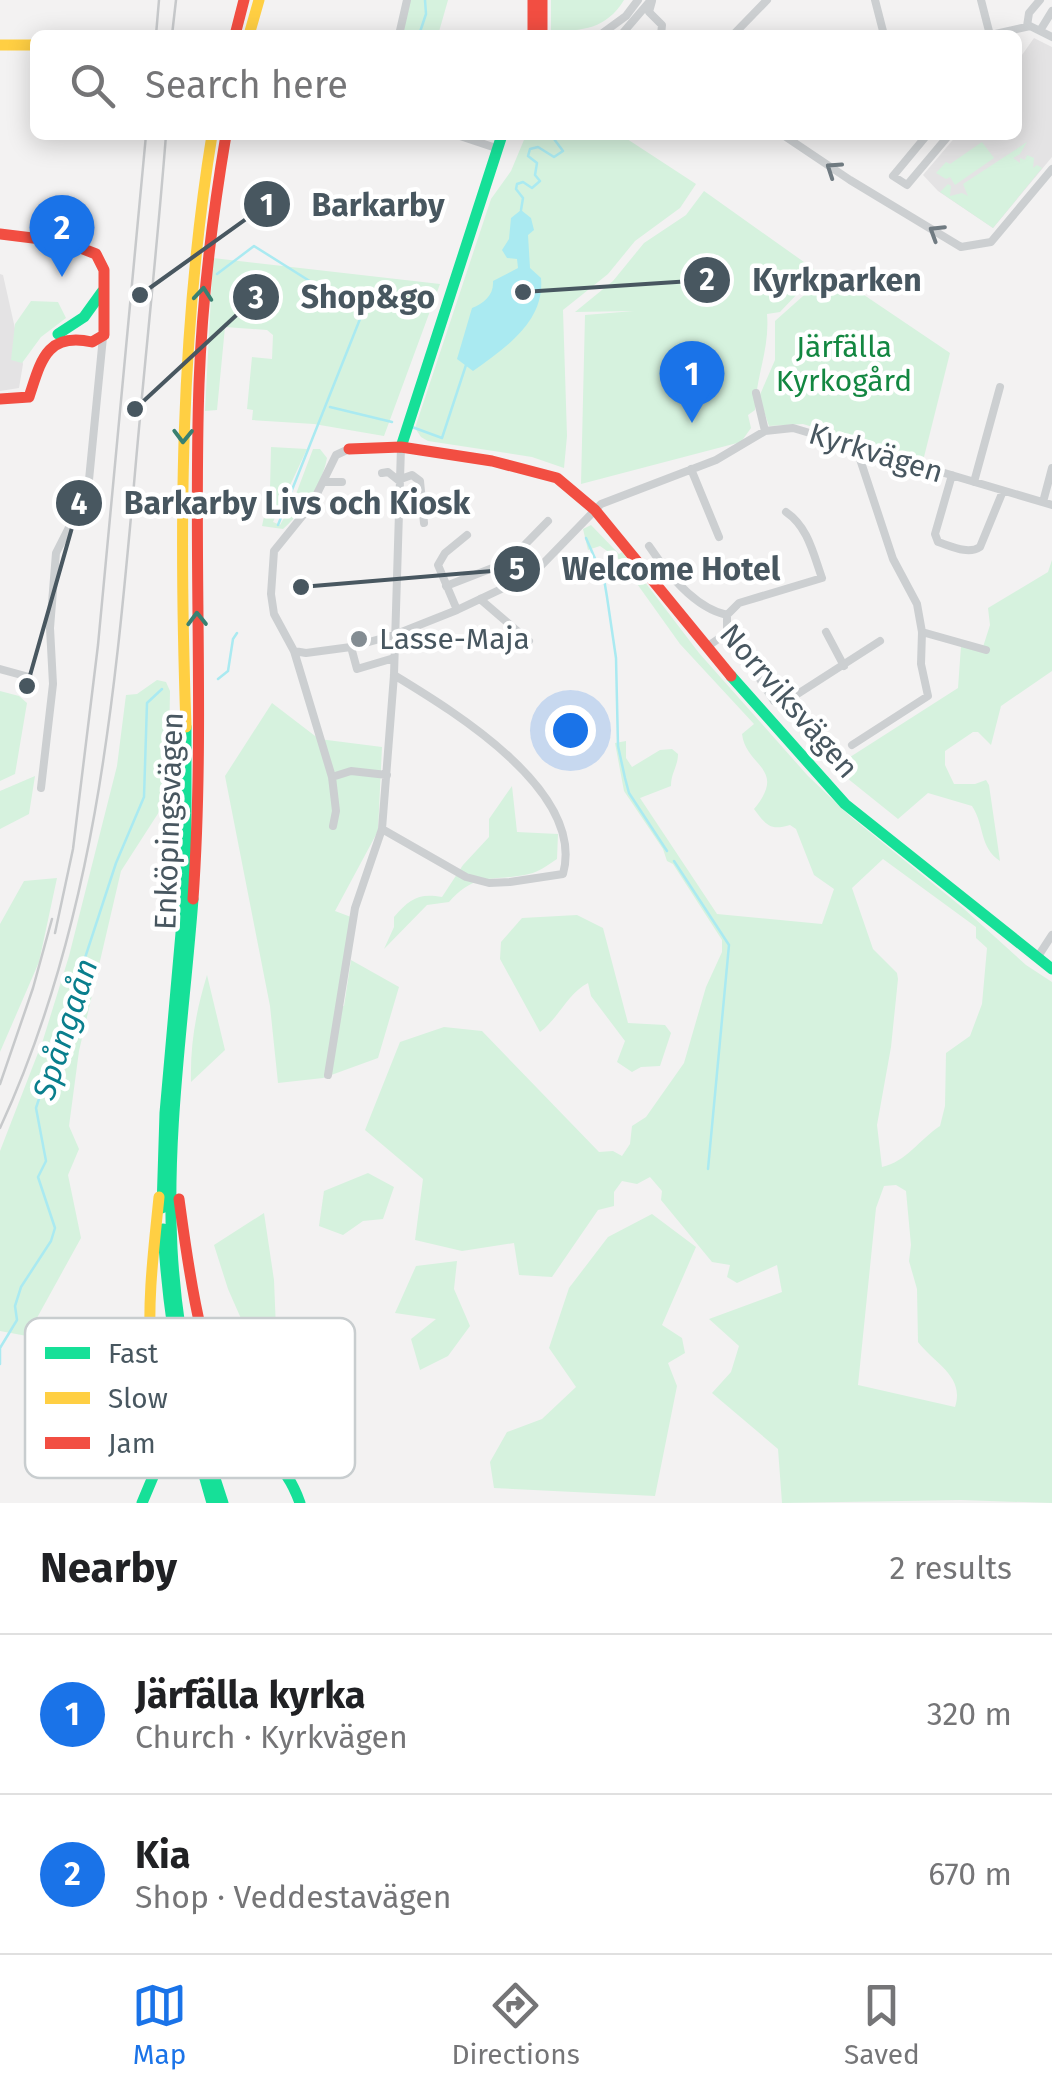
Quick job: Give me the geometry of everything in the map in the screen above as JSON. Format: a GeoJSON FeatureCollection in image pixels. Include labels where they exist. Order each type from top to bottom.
{"type":"FeatureCollection","features":[{"type":"Feature","properties":{"kind":"main road"},"geometry":{"type":"LineString","coordinates":[[235,30],[244,0]]}},
{"type":"Feature","properties":{"kind":"main road"},"geometry":{"type":"LineString","coordinates":[[250,30],[259,0]]}},
{"type":"Feature","properties":{"kind":"main road"},"geometry":{"type":"LineString","coordinates":[[534,0],[534,30]]}},
{"type":"Feature","properties":{"kind":"main road"},"geometry":{"type":"LineString","coordinates":[[542,0],[542,30]]}},
{"type":"Feature","properties":{"kind":"main road"},"geometry":{"type":"LineString","coordinates":[[0,49],[30,48]]}},
{"type":"Feature","properties":{"kind":"main road","name":"Enköpingsvägen"},"geometry":{"type":"LineString","coordinates":[[171,1318],[162,1177],[188,856],[182,555],[186,339],[196,220],[211,140]]}},
{"type":"Feature","properties":{"kind":"main road","name":"Enköpingsvägen"},"geometry":{"type":"LineString","coordinates":[[179,1318],[171,1216],[173,1134],[197,857],[198,376],[211,220],[225,140]]}},
{"type":"Feature","properties":{"kind":"main road"},"geometry":{"type":"LineString","coordinates":[[402,447],[500,140]]}},
{"type":"Feature","properties":{"kind":"main road"},"geometry":{"type":"LineString","coordinates":[[0,234],[65,242],[87,249],[102,264],[104,323],[103,337],[58,334],[37,353],[29,380],[29,397],[0,399]]}},
{"type":"Feature","properties":{"kind":"main road"},"geometry":{"type":"LineString","coordinates":[[84,335],[102,292]]}},
{"type":"Feature","properties":{"kind":"main road"},"geometry":{"type":"LineString","coordinates":[[90,316],[104,323]]}},
{"type":"Feature","properties":{"kind":"main road","name":"Norrviksvägen"},"geometry":{"type":"LineString","coordinates":[[350,449],[402,447],[492,460],[557,478],[595,510],[763,714],[844,804],[1052,969]]}},
{"type":"Feature","properties":{"kind":"main road"},"geometry":{"type":"LineString","coordinates":[[173,1134],[182,1221],[202,1318]]}},
{"type":"Feature","properties":{"kind":"main road"},"geometry":{"type":"LineString","coordinates":[[151,1318],[162,1177]]}},
{"type":"Feature","properties":{"kind":"main road"},"geometry":{"type":"LineString","coordinates":[[142,1503],[152,1478]]}},
{"type":"Feature","properties":{"kind":"main road","name":"Enköpingsvägen"},"geometry":{"type":"LineString","coordinates":[[204,1478],[212,1503]]}},
{"type":"Feature","properties":{"kind":"main road","name":"Enköpingsvägen"},"geometry":{"type":"LineString","coordinates":[[215,1478],[222,1503]]}},
{"type":"Feature","properties":{"kind":"main road"},"geometry":{"type":"LineString","coordinates":[[288,1478],[300,1503]]}},
{"type":"Feature","properties":{"kind":"street"},"geometry":{"type":"LineString","coordinates":[[401,30],[407,0]]}},
{"type":"Feature","properties":{"kind":"street"},"geometry":{"type":"LineString","coordinates":[[609,30],[639,4],[652,0]]}},
{"type":"Feature","properties":{"kind":"street"},"geometry":{"type":"LineString","coordinates":[[652,0],[649,12],[662,24],[661,30]]}},
{"type":"Feature","properties":{"kind":"street"},"geometry":{"type":"LineString","coordinates":[[738,30],[767,0]]}},
{"type":"Feature","properties":{"kind":"street"},"geometry":{"type":"LineString","coordinates":[[874,0],[883,30]]}},
{"type":"Feature","properties":{"kind":"street"},"geometry":{"type":"LineString","coordinates":[[981,0],[989,30]]}},
{"type":"Feature","properties":{"kind":"street"},"geometry":{"type":"LineString","coordinates":[[1027,26],[1029,13],[1040,0]]}},
{"type":"Feature","properties":{"kind":"street"},"geometry":{"type":"LineString","coordinates":[[624,30],[639,4]]}},
{"type":"Feature","properties":{"kind":"street"},"geometry":{"type":"LineString","coordinates":[[1041,29],[1052,12]]}},
{"type":"Feature","properties":{"kind":"street"},"geometry":{"type":"LineString","coordinates":[[1011,30],[1027,26],[1052,37]]}},
{"type":"Feature","properties":{"kind":"street"},"geometry":{"type":"LineString","coordinates":[[472,140],[496,148]]}},
{"type":"Feature","properties":{"kind":"street"},"geometry":{"type":"LineString","coordinates":[[790,140],[961,248],[991,242],[1052,170]]}},
{"type":"Feature","properties":{"kind":"street"},"geometry":{"type":"LineString","coordinates":[[923,140],[892,176],[907,185],[945,140]]}},
{"type":"Feature","properties":{"kind":"street"},"geometry":{"type":"LineString","coordinates":[[84,335],[100,367]]}},
{"type":"Feature","properties":{"kind":"street"},"geometry":{"type":"LineString","coordinates":[[41,788],[53,684],[49,645],[58,546],[88,490],[103,337]]}},
{"type":"Feature","properties":{"kind":"street"},"geometry":{"type":"LineString","coordinates":[[974,482],[1000,387]]}},
{"type":"Feature","properties":{"kind":"street"},"geometry":{"type":"LineString","coordinates":[[756,393],[765,430]]}},
{"type":"Feature","properties":{"kind":"street","name":"Kyrkvägen"},"geometry":{"type":"LineString","coordinates":[[595,510],[600,504],[732,453],[765,430],[793,428],[1047,504]]}},
{"type":"Feature","properties":{"kind":"street"},"geometry":{"type":"LineString","coordinates":[[852,746],[928,696],[921,664],[922,632],[917,604],[893,559],[856,446]]}},
{"type":"Feature","properties":{"kind":"street"},"geometry":{"type":"LineString","coordinates":[[328,1075],[356,908],[382,828],[394,675],[402,447]]}},
{"type":"Feature","properties":{"kind":"street"},"geometry":{"type":"LineString","coordinates":[[333,826],[336,811],[332,777],[294,651],[272,607],[272,558],[282,539],[312,504],[336,455],[350,449]]}},
{"type":"Feature","properties":{"kind":"street"},"geometry":{"type":"LineString","coordinates":[[1047,504],[1052,468]]}},
{"type":"Feature","properties":{"kind":"street"},"geometry":{"type":"LineString","coordinates":[[691,470],[719,537]]}},
{"type":"Feature","properties":{"kind":"street"},"geometry":{"type":"LineString","coordinates":[[382,472],[398,480]]}},
{"type":"Feature","properties":{"kind":"street"},"geometry":{"type":"LineString","coordinates":[[398,480],[412,475],[420,481],[424,523]]}},
{"type":"Feature","properties":{"kind":"street"},"geometry":{"type":"LineString","coordinates":[[952,476],[935,534],[938,542],[977,550],[996,515],[1003,491]]}},
{"type":"Feature","properties":{"kind":"street"},"geometry":{"type":"LineString","coordinates":[[325,482],[342,482]]}},
{"type":"Feature","properties":{"kind":"street"},"geometry":{"type":"LineString","coordinates":[[294,651],[351,647],[457,610],[533,574],[595,510]]}},
{"type":"Feature","properties":{"kind":"street"},"geometry":{"type":"LineString","coordinates":[[786,512],[805,531],[822,578],[739,603],[728,615],[727,634],[777,704],[788,702],[880,641]]}},
{"type":"Feature","properties":{"kind":"street"},"geometry":{"type":"LineString","coordinates":[[446,586],[508,562],[548,521]]}},
{"type":"Feature","properties":{"kind":"street"},"geometry":{"type":"LineString","coordinates":[[457,610],[438,566],[444,553],[467,535]]}},
{"type":"Feature","properties":{"kind":"street"},"geometry":{"type":"LineString","coordinates":[[649,546],[690,595],[713,612],[728,615]]}},
{"type":"Feature","properties":{"kind":"street"},"geometry":{"type":"LineString","coordinates":[[480,599],[529,641]]}},
{"type":"Feature","properties":{"kind":"street"},"geometry":{"type":"LineString","coordinates":[[826,632],[844,666]]}},
{"type":"Feature","properties":{"kind":"street"},"geometry":{"type":"LineString","coordinates":[[922,632],[986,650]]}},
{"type":"Feature","properties":{"kind":"street"},"geometry":{"type":"LineString","coordinates":[[708,646],[727,634]]}},
{"type":"Feature","properties":{"kind":"street"},"geometry":{"type":"LineString","coordinates":[[351,647],[357,669],[394,658]]}},
{"type":"Feature","properties":{"kind":"street"},"geometry":{"type":"LineString","coordinates":[[0,670],[28,677]]}},
{"type":"Feature","properties":{"kind":"street"},"geometry":{"type":"LineString","coordinates":[[382,828],[466,878],[489,883],[563,874],[566,863],[562,824],[525,770],[429,696],[394,675]]}},
{"type":"Feature","properties":{"kind":"street"},"geometry":{"type":"LineString","coordinates":[[332,777],[351,771],[387,776]]}},
{"type":"Feature","properties":{"kind":"street"},"geometry":{"type":"LineString","coordinates":[[1037,958],[1052,934]]}},
{"type":"Feature","properties":{"kind":"shaded area"},"geometry":{"type":"Polygon","coordinates":[[[1034,38],[1052,47],[1052,157],[993,228],[938,191],[923,175],[953,140],[1022,140],[1022,55],[1034,38]]]}},
{"type":"Feature","properties":{"kind":"shaded area"},"geometry":{"type":"Polygon","coordinates":[[[0,274],[23,364],[19,388],[0,391],[0,274]]]}},
{"type":"Feature","properties":{"kind":"green space"},"geometry":{"type":"Polygon","coordinates":[[[409,0],[448,0],[439,30],[403,30],[409,0]]]}},
{"type":"Feature","properties":{"kind":"green space"},"geometry":{"type":"Polygon","coordinates":[[[551,0],[624,0],[601,23],[573,30],[551,30],[551,0]]]}},
{"type":"Feature","properties":{"kind":"green space"},"geometry":{"type":"Polygon","coordinates":[[[524,140],[629,140],[696,184],[680,208],[635,241],[608,274],[563,310],[567,436],[564,468],[532,457],[428,441],[415,428],[491,199],[511,171],[524,140]]]}},
{"type":"Feature","properties":{"kind":"green space"},"geometry":{"type":"Polygon","coordinates":[[[982,142],[994,158],[955,185],[950,177],[946,179],[936,173],[946,162],[950,164],[982,142]]]}},
{"type":"Feature","properties":{"kind":"green space"},"geometry":{"type":"Polygon","coordinates":[[[1027,142],[1013,158],[1020,163],[1020,158],[1025,160],[1027,155],[1034,158],[1033,168],[1042,168],[993,228],[940,192],[948,184],[950,196],[968,196],[963,184],[1027,142]]]}},
{"type":"Feature","properties":{"kind":"green space"},"geometry":{"type":"Polygon","coordinates":[[[704,191],[818,272],[780,312],[767,314],[767,339],[755,410],[748,415],[751,428],[741,442],[581,484],[585,315],[634,311],[575,312],[613,281],[644,243],[686,215],[704,191]]]}},
{"type":"Feature","properties":{"kind":"green space"},"geometry":{"type":"Polygon","coordinates":[[[213,258],[440,284],[384,436],[314,424],[252,420],[253,410],[247,409],[252,357],[272,359],[273,335],[267,330],[225,327],[217,410],[205,411],[213,258]]]}},
{"type":"Feature","properties":{"kind":"green space","name":"Järfälla Kyrkogård"},"geometry":{"type":"Polygon","coordinates":[[[830,272],[950,353],[923,461],[803,424],[769,426],[759,397],[775,360],[775,321],[830,272]]]}},
{"type":"Feature","properties":{"kind":"green space"},"geometry":{"type":"Polygon","coordinates":[[[31,301],[58,302],[66,318],[41,337],[22,363],[11,360],[15,324],[31,301]]]}},
{"type":"Feature","properties":{"kind":"green space"},"geometry":{"type":"Polygon","coordinates":[[[271,447],[307,449],[273,522],[280,525],[313,449],[320,449],[327,458],[311,497],[283,529],[262,526],[270,489],[271,447]]]}},
{"type":"Feature","properties":{"kind":"green space"},"geometry":{"type":"Polygon","coordinates":[[[591,525],[619,554],[622,552],[699,653],[808,776],[1026,965],[1052,982],[1052,1503],[782,1503],[778,1449],[712,1393],[731,1372],[739,1346],[709,1319],[782,1292],[777,1265],[737,1283],[727,1277],[730,1265],[712,1262],[661,1200],[662,1191],[650,1177],[637,1184],[622,1181],[614,1192],[614,1206],[598,1210],[552,1277],[519,1275],[514,1243],[462,1251],[415,1240],[423,1179],[365,1130],[400,1042],[444,1027],[482,1031],[599,1152],[613,1151],[622,1156],[630,1144],[632,1126],[646,1117],[684,1063],[706,987],[722,952],[722,940],[624,791],[615,743],[626,741],[626,758],[632,767],[660,750],[672,749],[678,754],[671,786],[640,798],[717,914],[822,924],[834,889],[814,875],[796,829],[790,825],[769,825],[754,809],[767,785],[766,776],[742,734],[754,724],[680,644],[620,560],[600,546],[588,550],[583,529],[591,525]],[[883,859],[852,888],[873,949],[897,973],[898,979],[877,1125],[882,1167],[906,1155],[940,1126],[945,1106],[946,1053],[970,1036],[982,1004],[987,948],[976,938],[976,927],[883,859]],[[896,1185],[884,1186],[876,1208],[858,1385],[955,1407],[957,1396],[952,1379],[918,1342],[917,1289],[909,1261],[906,1191],[896,1185]]]}},
{"type":"Feature","properties":{"kind":"green space"},"geometry":{"type":"Polygon","coordinates":[[[1052,560],[1052,671],[1001,706],[991,745],[973,732],[945,751],[945,765],[954,784],[986,780],[989,785],[1000,861],[985,843],[972,806],[928,793],[898,819],[836,766],[958,688],[961,646],[982,650],[990,625],[988,608],[1048,572],[1052,560]]]}},
{"type":"Feature","properties":{"kind":"green space"},"geometry":{"type":"Polygon","coordinates":[[[157,680],[166,682],[170,691],[168,798],[121,871],[79,1051],[69,1126],[79,1149],[68,1175],[81,1238],[37,1318],[25,1318],[25,1336],[0,1331],[0,1151],[43,1040],[69,956],[117,766],[126,695],[137,694],[157,680]]]}},
{"type":"Feature","properties":{"kind":"green space"},"geometry":{"type":"Polygon","coordinates":[[[0,691],[19,696],[27,703],[15,774],[0,781],[0,691]]]}},
{"type":"Feature","properties":{"kind":"green space"},"geometry":{"type":"Polygon","coordinates":[[[272,703],[319,739],[382,747],[378,831],[335,911],[351,917],[338,1007],[344,1006],[351,960],[399,987],[378,1058],[323,1078],[278,1083],[270,1006],[225,776],[272,703]]]}},
{"type":"Feature","properties":{"kind":"green space"},"geometry":{"type":"Polygon","coordinates":[[[35,776],[29,814],[0,829],[0,791],[35,776]]]}},
{"type":"Feature","properties":{"kind":"green space"},"geometry":{"type":"Polygon","coordinates":[[[512,786],[517,832],[558,834],[557,859],[533,873],[486,879],[468,886],[449,902],[427,905],[384,949],[394,917],[405,906],[420,897],[442,897],[463,865],[489,837],[489,819],[512,786]]]}},
{"type":"Feature","properties":{"kind":"green space"},"geometry":{"type":"Polygon","coordinates":[[[57,878],[39,962],[0,1052],[0,924],[24,881],[57,878]]]}},
{"type":"Feature","properties":{"kind":"green space"},"geometry":{"type":"Polygon","coordinates":[[[577,915],[603,928],[628,1023],[665,1025],[671,1033],[660,1066],[641,1067],[632,1072],[617,1062],[625,1041],[591,996],[588,983],[540,1032],[500,959],[501,942],[522,918],[577,915]]]}},
{"type":"Feature","properties":{"kind":"green space"},"geometry":{"type":"Polygon","coordinates":[[[207,975],[225,1050],[191,1082],[194,1028],[207,975]]]}},
{"type":"Feature","properties":{"kind":"green space"},"geometry":{"type":"Polygon","coordinates":[[[368,1173],[394,1187],[383,1219],[363,1221],[343,1235],[319,1226],[324,1191],[368,1173]]]}},
{"type":"Feature","properties":{"kind":"green space"},"geometry":{"type":"Polygon","coordinates":[[[264,1213],[276,1318],[241,1318],[214,1245],[264,1213]]]}},
{"type":"Feature","properties":{"kind":"green space"},"geometry":{"type":"Polygon","coordinates":[[[652,1214],[696,1247],[662,1325],[682,1338],[685,1353],[668,1363],[677,1386],[655,1496],[494,1488],[490,1462],[507,1432],[542,1419],[576,1387],[549,1348],[569,1288],[608,1237],[652,1214]]]}},
{"type":"Feature","properties":{"kind":"green space"},"geometry":{"type":"Polygon","coordinates":[[[457,1261],[454,1289],[470,1326],[448,1356],[420,1370],[411,1339],[436,1319],[395,1313],[416,1266],[457,1261]]]}},
{"type":"Feature","properties":{"kind":"water"},"geometry":{"type":"Polygon","coordinates":[[[521,210],[531,218],[534,230],[528,235],[530,268],[541,278],[537,308],[520,332],[473,371],[457,359],[472,308],[487,298],[493,281],[518,268],[517,259],[507,258],[502,250],[509,239],[511,218],[521,210]]]}},
{"type":"Feature","properties":{"kind":"waterway"},"geometry":{"type":"LineString","coordinates":[[421,30],[425,0]]}},
{"type":"Feature","properties":{"kind":"waterway"},"geometry":{"type":"LineString","coordinates":[[521,210],[523,198],[517,184],[523,182],[532,188],[540,181],[535,175],[537,163],[528,156],[530,149],[538,147],[554,157],[563,151],[555,140]]}},
{"type":"Feature","properties":{"kind":"waterway"},"geometry":{"type":"LineString","coordinates":[[217,274],[254,246],[362,314],[278,525]]}},
{"type":"Feature","properties":{"kind":"waterway"},"geometry":{"type":"LineString","coordinates":[[412,427],[442,438],[466,365]]}},
{"type":"Feature","properties":{"kind":"waterway"},"geometry":{"type":"LineString","coordinates":[[330,407],[392,422]]}},
{"type":"Feature","properties":{"kind":"waterway"},"geometry":{"type":"LineString","coordinates":[[586,538],[604,579],[607,597],[616,658],[618,746],[625,778],[629,793],[667,851]]}},
{"type":"Feature","properties":{"kind":"waterway","name":"Spångaån"},"geometry":{"type":"LineString","coordinates":[[218,679],[228,671],[237,633]]}},
{"type":"Feature","properties":{"kind":"waterway","name":"Spångaån"},"geometry":{"type":"LineString","coordinates":[[0,1364],[0,1348],[17,1320],[15,1306],[21,1287],[51,1241],[55,1228],[38,1177],[46,1161],[36,1108],[116,863],[144,797],[147,703],[162,689]]}},
{"type":"Feature","properties":{"kind":"waterway"},"geometry":{"type":"LineString","coordinates":[[674,861],[729,945],[708,1169]]}},
{"type":"Feature","properties":{"kind":"railway"},"geometry":{"type":"LineString","coordinates":[[156,30],[159,0]]}},
{"type":"Feature","properties":{"kind":"railway"},"geometry":{"type":"LineString","coordinates":[[173,30],[176,0]]}},
{"type":"Feature","properties":{"kind":"railway"},"geometry":{"type":"LineString","coordinates":[[55,933],[73,849],[98,645],[146,140]]}},
{"type":"Feature","properties":{"kind":"railway"},"geometry":{"type":"LineString","coordinates":[[0,1128],[58,973],[95,812],[118,649],[166,140]]}},
{"type":"Feature","properties":{"kind":"railway"},"geometry":{"type":"LineString","coordinates":[[0,1084],[52,919]]}},
{"type":"Feature","properties":{"kind":"traffic: fast"},"geometry":{"type":"LineString","coordinates":[[401,447],[500,140]]}},
{"type":"Feature","properties":{"kind":"traffic: fast"},"geometry":{"type":"LineString","coordinates":[[58,334],[84,317],[102,292]]}},
{"type":"Feature","properties":{"kind":"traffic: fast"},"geometry":{"type":"LineString","coordinates":[[731,676],[845,804],[1052,969]]}},
{"type":"Feature","properties":{"kind":"traffic: fast"},"geometry":{"type":"LineString","coordinates":[[162,1208],[165,1113],[186,877],[186,727]]}},
{"type":"Feature","properties":{"kind":"traffic: fast"},"geometry":{"type":"LineString","coordinates":[[179,1318],[171,1205],[174,1118],[193,899]]}},
{"type":"Feature","properties":{"kind":"traffic: fast"},"geometry":{"type":"LineString","coordinates":[[163,1229],[172,1318]]}},
{"type":"Feature","properties":{"kind":"traffic: fast"},"geometry":{"type":"LineString","coordinates":[[142,1503],[152,1478]]}},
{"type":"Feature","properties":{"kind":"traffic: fast"},"geometry":{"type":"LineString","coordinates":[[205,1478],[212,1503]]}},
{"type":"Feature","properties":{"kind":"traffic: fast"},"geometry":{"type":"LineString","coordinates":[[215,1478],[223,1503]]}},
{"type":"Feature","properties":{"kind":"traffic: fast"},"geometry":{"type":"LineString","coordinates":[[288,1478],[300,1503]]}},
{"type":"Feature","properties":{"kind":"traffic: slow"},"geometry":{"type":"LineString","coordinates":[[250,30],[259,0]]}},
{"type":"Feature","properties":{"kind":"traffic: slow"},"geometry":{"type":"LineString","coordinates":[[0,45],[30,45]]}},
{"type":"Feature","properties":{"kind":"traffic: slow"},"geometry":{"type":"LineString","coordinates":[[186,727],[184,430],[193,283],[211,140]]}},
{"type":"Feature","properties":{"kind":"traffic: slow"},"geometry":{"type":"LineString","coordinates":[[151,1318],[159,1197]]}},
{"type":"Feature","properties":{"kind":"traffic: jam"},"geometry":{"type":"LineString","coordinates":[[236,30],[244,0]]}},
{"type":"Feature","properties":{"kind":"traffic: jam"},"geometry":{"type":"LineString","coordinates":[[533,0],[533,30]]}},
{"type":"Feature","properties":{"kind":"traffic: jam"},"geometry":{"type":"LineString","coordinates":[[542,0],[542,30]]}},
{"type":"Feature","properties":{"kind":"traffic: jam"},"geometry":{"type":"LineString","coordinates":[[193,899],[198,770],[199,384],[208,259],[225,140]]}},
{"type":"Feature","properties":{"kind":"traffic: jam"},"geometry":{"type":"LineString","coordinates":[[0,234],[65,242],[96,254],[104,270],[104,335],[92,342],[64,341],[55,346],[42,361],[29,397]]}},
{"type":"Feature","properties":{"kind":"traffic: jam"},"geometry":{"type":"LineString","coordinates":[[0,399],[29,397]]}},
{"type":"Feature","properties":{"kind":"traffic: jam"},"geometry":{"type":"LineString","coordinates":[[349,449],[401,447],[492,461],[557,478],[595,510],[731,676]]}},
{"type":"Feature","properties":{"kind":"traffic: jam"},"geometry":{"type":"LineString","coordinates":[[179,1199],[199,1318]]}},
{"type":"Feature","properties":{"kind":"place","name":"Kia"},"geometry":{"type":"Point","coordinates":[62,277]}},
{"type":"Feature","properties":{"kind":"place","name":"Kyrkparken"},"geometry":{"type":"Point","coordinates":[523,292]}},
{"type":"Feature","properties":{"kind":"place","name":"Barkarby"},"geometry":{"type":"Point","coordinates":[140,295]}},
{"type":"Feature","properties":{"kind":"place","name":"Shop&go"},"geometry":{"type":"Point","coordinates":[135,409]}},
{"type":"Feature","properties":{"kind":"place","name":"Järfälla kyrka"},"geometry":{"type":"Point","coordinates":[692,423]}},
{"type":"Feature","properties":{"kind":"place","name":"Welcome Hotel"},"geometry":{"type":"Point","coordinates":[301,587]}},
{"type":"Feature","properties":{"kind":"place","name":"Lasse-Maja"},"geometry":{"type":"Point","coordinates":[359,639]}},
{"type":"Feature","properties":{"kind":"place","name":"Barkarby Livs och Kiosk"},"geometry":{"type":"Point","coordinates":[27,686]}}]}
